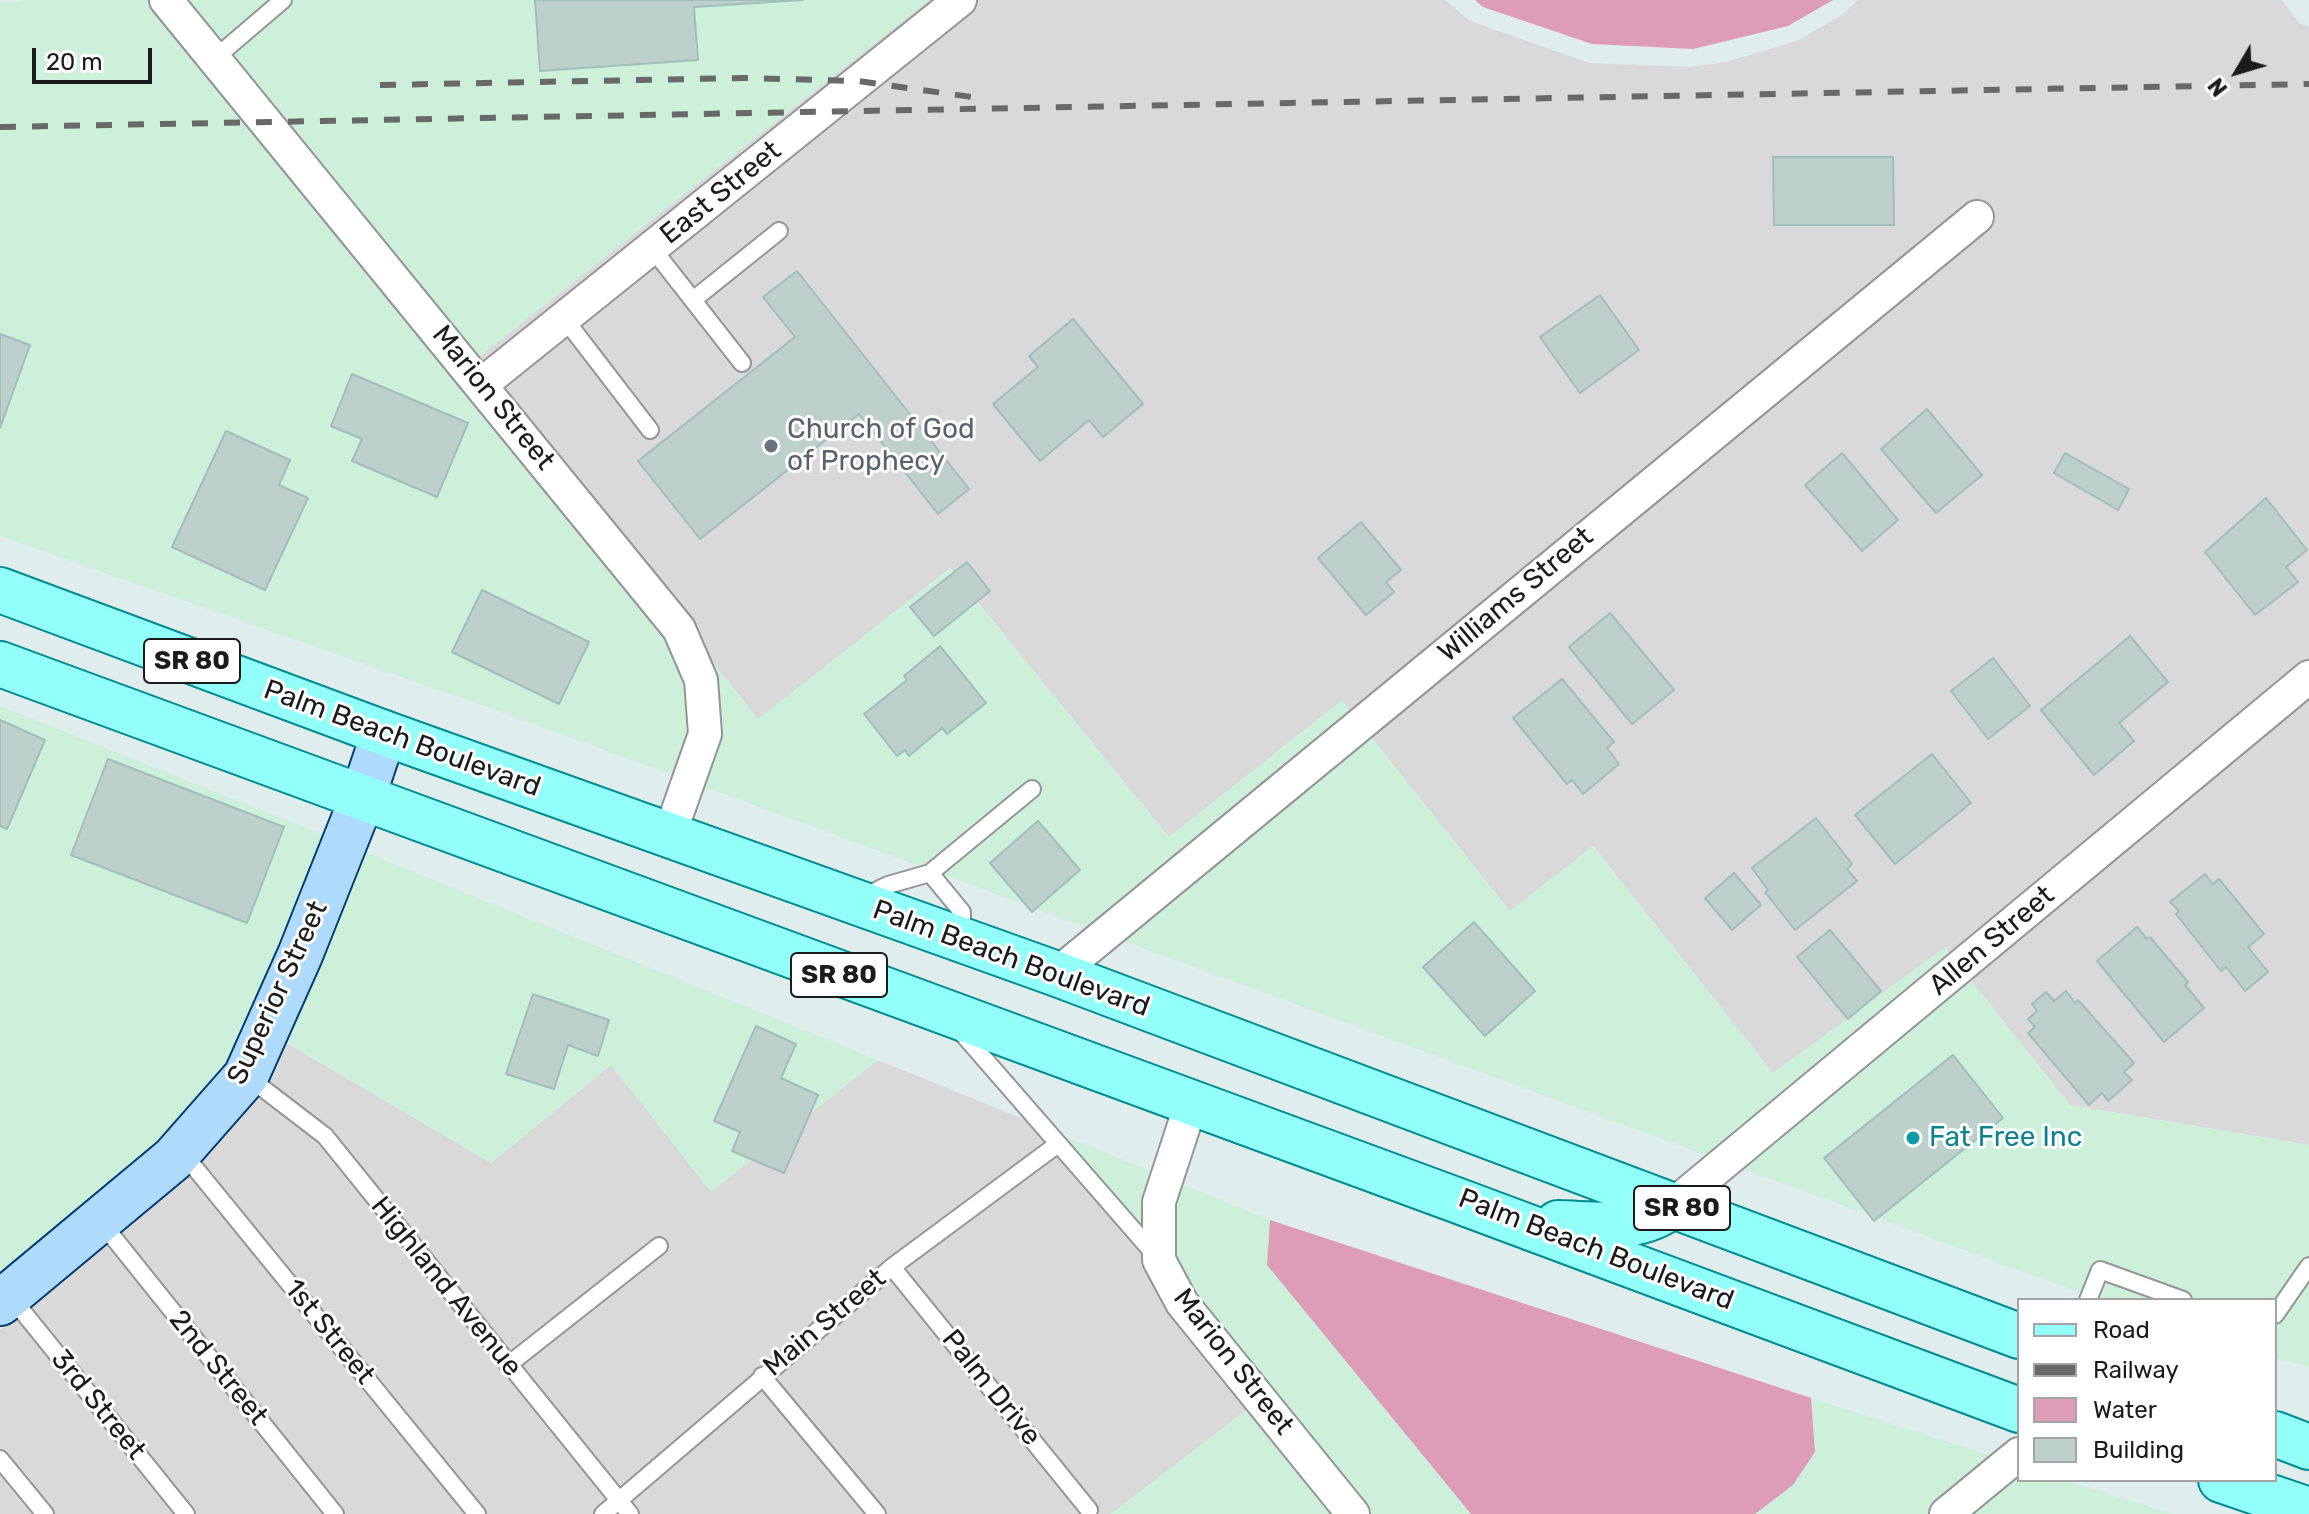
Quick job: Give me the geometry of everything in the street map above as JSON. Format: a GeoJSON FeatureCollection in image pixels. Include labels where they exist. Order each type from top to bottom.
{"type":"FeatureCollection","features":[{"type":"Feature","properties":{"kind":"main road","name":"Palm Beach Boulevard"},"geometry":{"type":"LineString","coordinates":[[0,590],[384,733],[1057,974],[2017,1335]]}},
{"type":"Feature","properties":{"kind":"main road","name":"Palm Beach Boulevard"},"geometry":{"type":"LineString","coordinates":[[0,664],[945,1014],[1523,1222],[2017,1409]]}},
{"type":"Feature","properties":{"kind":"main road"},"geometry":{"type":"LineString","coordinates":[[1523,1222],[1642,1223],[1657,1218],[1673,1205]]}},
{"type":"Feature","properties":{"kind":"main road"},"geometry":{"type":"LineString","coordinates":[[2277,1435],[2309,1447]]}},
{"type":"Feature","properties":{"kind":"main road"},"geometry":{"type":"LineString","coordinates":[[2227,1482],[2309,1510]]}},
{"type":"Feature","properties":{"kind":"street","name":"Marion Street"},"geometry":{"type":"LineString","coordinates":[[166,0],[679,629],[701,680],[705,734],[669,836]]}},
{"type":"Feature","properties":{"kind":"street","name":"East Street"},"geometry":{"type":"LineString","coordinates":[[482,384],[960,0]]}},
{"type":"Feature","properties":{"kind":"street","name":"Williams Street"},"geometry":{"type":"LineString","coordinates":[[1057,974],[1977,217]]}},
{"type":"Feature","properties":{"kind":"street","name":"Allen Street"},"geometry":{"type":"LineString","coordinates":[[1673,1205],[2309,677]]}},
{"type":"Feature","properties":{"kind":"street","name":"Superior Street"},"geometry":{"type":"LineString","coordinates":[[5,1299],[101,1222],[181,1151],[246,1076],[362,799],[384,733]]}},
{"type":"Feature","properties":{"kind":"street","name":"Marion Street"},"geometry":{"type":"LineString","coordinates":[[1192,1101],[1159,1202],[1159,1260],[1182,1303],[1353,1514]]}},
{"type":"Feature","properties":{"kind":"street"},"geometry":{"type":"LineString","coordinates":[[1946,1514],[2017,1456]]}},
{"type":"Feature","properties":{"kind":"lane"},"geometry":{"type":"LineString","coordinates":[[214,59],[283,0]]}},
{"type":"Feature","properties":{"kind":"lane"},"geometry":{"type":"LineString","coordinates":[[693,300],[779,231]]}},
{"type":"Feature","properties":{"kind":"lane"},"geometry":{"type":"LineString","coordinates":[[652,248],[742,363]]}},
{"type":"Feature","properties":{"kind":"lane"},"geometry":{"type":"LineString","coordinates":[[564,318],[650,430]]}},
{"type":"Feature","properties":{"kind":"lane"},"geometry":{"type":"LineString","coordinates":[[853,902],[888,885],[930,873],[1032,789]]}},
{"type":"Feature","properties":{"kind":"lane"},"geometry":{"type":"LineString","coordinates":[[930,873],[962,912],[962,941]]}},
{"type":"Feature","properties":{"kind":"lane"},"geometry":{"type":"LineString","coordinates":[[945,1014],[1159,1260]]}},
{"type":"Feature","properties":{"kind":"lane","name":"Highland Avenue"},"geometry":{"type":"LineString","coordinates":[[246,1076],[325,1136],[630,1514]]}},
{"type":"Feature","properties":{"kind":"lane","name":"Main Street"},"geometry":{"type":"LineString","coordinates":[[603,1514],[892,1267],[1058,1144]]}},
{"type":"Feature","properties":{"kind":"lane","name":"1st Street"},"geometry":{"type":"LineString","coordinates":[[181,1151],[477,1514]]}},
{"type":"Feature","properties":{"kind":"lane","name":"2nd Street"},"geometry":{"type":"LineString","coordinates":[[101,1222],[335,1514]]}},
{"type":"Feature","properties":{"kind":"lane"},"geometry":{"type":"LineString","coordinates":[[508,1365],[659,1246]]}},
{"type":"Feature","properties":{"kind":"lane"},"geometry":{"type":"LineString","coordinates":[[2277,1312],[2309,1266]]}},
{"type":"Feature","properties":{"kind":"lane","name":"Palm Drive"},"geometry":{"type":"LineString","coordinates":[[892,1267],[1089,1510]]}},
{"type":"Feature","properties":{"kind":"lane"},"geometry":{"type":"LineString","coordinates":[[2089,1298],[2100,1270],[2177,1298]]}},
{"type":"Feature","properties":{"kind":"lane","name":"3rd Street"},"geometry":{"type":"LineString","coordinates":[[5,1299],[186,1514]]}},
{"type":"Feature","properties":{"kind":"lane"},"geometry":{"type":"LineString","coordinates":[[762,1376],[877,1514]]}},
{"type":"Feature","properties":{"kind":"lane"},"geometry":{"type":"LineString","coordinates":[[0,1459],[45,1514]]}},
{"type":"Feature","properties":{"kind":"shaded area"},"geometry":{"type":"Polygon","coordinates":[[[25,0],[929,0],[474,361],[758,719],[950,568],[1169,837],[1342,700],[1510,911],[1593,846],[1773,1073],[1945,947],[2070,1105],[2309,1145],[2309,1367],[2277,1359],[2277,1298],[2095,1298],[490,708],[0,536],[0,3],[25,0]]]}},
{"type":"Feature","properties":{"kind":"shaded area"},"geometry":{"type":"Polygon","coordinates":[[[929,0],[1445,0],[1470,21],[1589,63],[1691,67],[1726,62],[1797,41],[1842,15],[1858,0],[2282,0],[2299,23],[2309,27],[2309,1145],[2070,1105],[1945,948],[1773,1073],[1593,846],[1510,912],[1342,701],[1169,837],[950,568],[758,720],[474,361],[929,0]]]}},
{"type":"Feature","properties":{"kind":"shaded area"},"geometry":{"type":"Polygon","coordinates":[[[0,706],[324,835],[234,1050],[209,1089],[160,1143],[0,1274],[0,706]]]}},
{"type":"Feature","properties":{"kind":"shaded area"},"geometry":{"type":"Polygon","coordinates":[[[364,852],[878,1060],[711,1192],[611,1065],[491,1163],[285,1042],[364,852]]]}},
{"type":"Feature","properties":{"kind":"shaded area"},"geometry":{"type":"Polygon","coordinates":[[[285,1042],[491,1163],[611,1065],[712,1191],[878,1060],[1050,1130],[1262,1398],[1111,1514],[0,1514],[0,1330],[189,1174],[264,1089],[285,1042]]]}},
{"type":"Feature","properties":{"kind":"shaded area"},"geometry":{"type":"Polygon","coordinates":[[[1050,1130],[1270,1220],[1268,1265],[1471,1514],[1111,1514],[1262,1398],[1050,1130]]]}},
{"type":"Feature","properties":{"kind":"shaded area"},"geometry":{"type":"Polygon","coordinates":[[[1811,1398],[2017,1464],[2017,1482],[2072,1482],[2172,1514],[1755,1514],[1793,1485],[1815,1452],[1811,1398]]]}},
{"type":"Feature","properties":{"kind":"water"},"geometry":{"type":"Polygon","coordinates":[[[1475,0],[1833,0],[1788,26],[1693,49],[1592,44],[1483,7],[1475,0]]]}},
{"type":"Feature","properties":{"kind":"water"},"geometry":{"type":"Polygon","coordinates":[[[1270,1220],[1811,1398],[1815,1452],[1793,1485],[1755,1514],[1471,1514],[1267,1265],[1270,1220]]]}},
{"type":"Feature","properties":{"kind":"building"},"geometry":{"type":"Polygon","coordinates":[[[535,0],[803,0],[694,7],[698,60],[540,71],[535,0]]]}},
{"type":"Feature","properties":{"kind":"building"},"geometry":{"type":"Polygon","coordinates":[[[1773,157],[1893,157],[1894,225],[1774,225],[1773,157]]]}},
{"type":"Feature","properties":{"kind":"building"},"geometry":{"type":"Polygon","coordinates":[[[797,271],[969,489],[938,514],[859,414],[700,539],[638,461],[795,337],[763,297],[797,271]]]}},
{"type":"Feature","properties":{"kind":"building"},"geometry":{"type":"Polygon","coordinates":[[[1600,295],[1639,350],[1580,393],[1540,337],[1600,295]]]}},
{"type":"Feature","properties":{"kind":"building"},"geometry":{"type":"Polygon","coordinates":[[[1073,319],[1143,404],[1103,437],[1089,420],[1040,461],[993,404],[1038,367],[1029,356],[1073,319]]]}},
{"type":"Feature","properties":{"kind":"building"},"geometry":{"type":"Polygon","coordinates":[[[0,334],[30,345],[0,428],[0,334]]]}},
{"type":"Feature","properties":{"kind":"building"},"geometry":{"type":"Polygon","coordinates":[[[352,374],[468,423],[437,497],[352,461],[362,439],[331,426],[352,374]]]}},
{"type":"Feature","properties":{"kind":"building"},"geometry":{"type":"Polygon","coordinates":[[[1927,409],[1982,475],[1936,513],[1881,449],[1927,409]]]}},
{"type":"Feature","properties":{"kind":"building"},"geometry":{"type":"Polygon","coordinates":[[[226,431],[290,460],[279,485],[308,498],[265,590],[172,547],[226,431]]]}},
{"type":"Feature","properties":{"kind":"building"},"geometry":{"type":"Polygon","coordinates":[[[1842,453],[1898,520],[1862,551],[1805,485],[1842,453]]]}},
{"type":"Feature","properties":{"kind":"building"},"geometry":{"type":"Polygon","coordinates":[[[2065,453],[2129,489],[2118,510],[2054,473],[2065,453]]]}},
{"type":"Feature","properties":{"kind":"building"},"geometry":{"type":"Polygon","coordinates":[[[2266,498],[2307,550],[2286,567],[2298,582],[2255,615],[2205,552],[2266,498]]]}},
{"type":"Feature","properties":{"kind":"building"},"geometry":{"type":"Polygon","coordinates":[[[1361,522],[1401,570],[1386,582],[1394,592],[1366,615],[1318,558],[1361,522]]]}},
{"type":"Feature","properties":{"kind":"building"},"geometry":{"type":"Polygon","coordinates":[[[967,562],[990,591],[934,636],[910,607],[967,562]]]}},
{"type":"Feature","properties":{"kind":"building"},"geometry":{"type":"Polygon","coordinates":[[[482,590],[589,642],[559,704],[452,652],[482,590]]]}},
{"type":"Feature","properties":{"kind":"building"},"geometry":{"type":"Polygon","coordinates":[[[1610,613],[1674,690],[1632,724],[1569,647],[1610,613]]]}},
{"type":"Feature","properties":{"kind":"building"},"geometry":{"type":"Polygon","coordinates":[[[2130,636],[2168,682],[2119,723],[2134,741],[2094,775],[2041,710],[2130,636]]]}},
{"type":"Feature","properties":{"kind":"building"},"geometry":{"type":"Polygon","coordinates":[[[940,646],[986,703],[947,734],[942,728],[909,756],[905,750],[897,756],[864,714],[907,680],[904,676],[940,646]]]}},
{"type":"Feature","properties":{"kind":"building"},"geometry":{"type":"Polygon","coordinates":[[[1993,658],[2030,706],[1988,739],[1951,691],[1993,658]]]}},
{"type":"Feature","properties":{"kind":"building"},"geometry":{"type":"Polygon","coordinates":[[[1562,679],[1614,742],[1607,748],[1619,764],[1583,794],[1572,780],[1567,784],[1513,718],[1562,679]]]}},
{"type":"Feature","properties":{"kind":"building"},"geometry":{"type":"Polygon","coordinates":[[[0,720],[45,740],[7,829],[0,826],[0,720]]]}},
{"type":"Feature","properties":{"kind":"building"},"geometry":{"type":"Polygon","coordinates":[[[1932,754],[1971,803],[1895,864],[1855,815],[1932,754]]]}},
{"type":"Feature","properties":{"kind":"building"},"geometry":{"type":"Polygon","coordinates":[[[108,759],[284,827],[247,923],[71,855],[108,759]]]}},
{"type":"Feature","properties":{"kind":"building"},"geometry":{"type":"Polygon","coordinates":[[[1816,818],[1852,864],[1847,869],[1857,881],[1795,930],[1765,892],[1768,890],[1752,868],[1816,818]]]}},
{"type":"Feature","properties":{"kind":"building"},"geometry":{"type":"Polygon","coordinates":[[[1038,821],[1080,870],[1032,912],[990,863],[1038,821]]]}},
{"type":"Feature","properties":{"kind":"building"},"geometry":{"type":"Polygon","coordinates":[[[1734,873],[1761,905],[1732,930],[1705,898],[1734,873]]]}},
{"type":"Feature","properties":{"kind":"building"},"geometry":{"type":"Polygon","coordinates":[[[2205,874],[2213,884],[2219,879],[2264,934],[2248,947],[2268,972],[2245,991],[2226,967],[2221,971],[2170,902],[2205,874]]]}},
{"type":"Feature","properties":{"kind":"building"},"geometry":{"type":"Polygon","coordinates":[[[1474,922],[1535,991],[1485,1036],[1423,967],[1474,922]]]}},
{"type":"Feature","properties":{"kind":"building"},"geometry":{"type":"Polygon","coordinates":[[[2137,927],[2147,939],[2150,937],[2188,982],[2185,985],[2204,1008],[2164,1042],[2097,961],[2137,927]]]}},
{"type":"Feature","properties":{"kind":"building"},"geometry":{"type":"Polygon","coordinates":[[[1830,930],[1881,991],[1848,1019],[1797,957],[1830,930]]]}},
{"type":"Feature","properties":{"kind":"building"},"geometry":{"type":"Polygon","coordinates":[[[2066,991],[2075,1003],[2078,1000],[2134,1063],[2124,1072],[2132,1080],[2108,1101],[2102,1093],[2089,1105],[2028,1033],[2035,1027],[2028,1019],[2037,1011],[2032,1004],[2046,992],[2054,1001],[2066,991]]]}},
{"type":"Feature","properties":{"kind":"building"},"geometry":{"type":"Polygon","coordinates":[[[533,994],[609,1020],[598,1056],[568,1045],[554,1089],[506,1074],[533,994]]]}},
{"type":"Feature","properties":{"kind":"building"},"geometry":{"type":"Polygon","coordinates":[[[756,1026],[796,1044],[781,1078],[818,1095],[784,1173],[732,1151],[740,1132],[714,1121],[756,1026]]]}},
{"type":"Feature","properties":{"kind":"building","name":"Fat Free Inc"},"geometry":{"type":"Polygon","coordinates":[[[1953,1055],[2003,1118],[1874,1221],[1824,1158],[1953,1055]]]}},
{"type":"Feature","properties":{"kind":"railway"},"geometry":{"type":"LineString","coordinates":[[380,85],[744,78],[858,81],[979,98]]}},
{"type":"Feature","properties":{"kind":"railway"},"geometry":{"type":"LineString","coordinates":[[0,127],[2309,84]]}},
{"type":"Feature","properties":{"kind":"place","name":"Church of God of Prophecy"},"geometry":{"type":"Point","coordinates":[771,446]}},
{"type":"Feature","properties":{"kind":"place","name":"Fat Free Inc"},"geometry":{"type":"Point","coordinates":[1913,1138]}}]}
